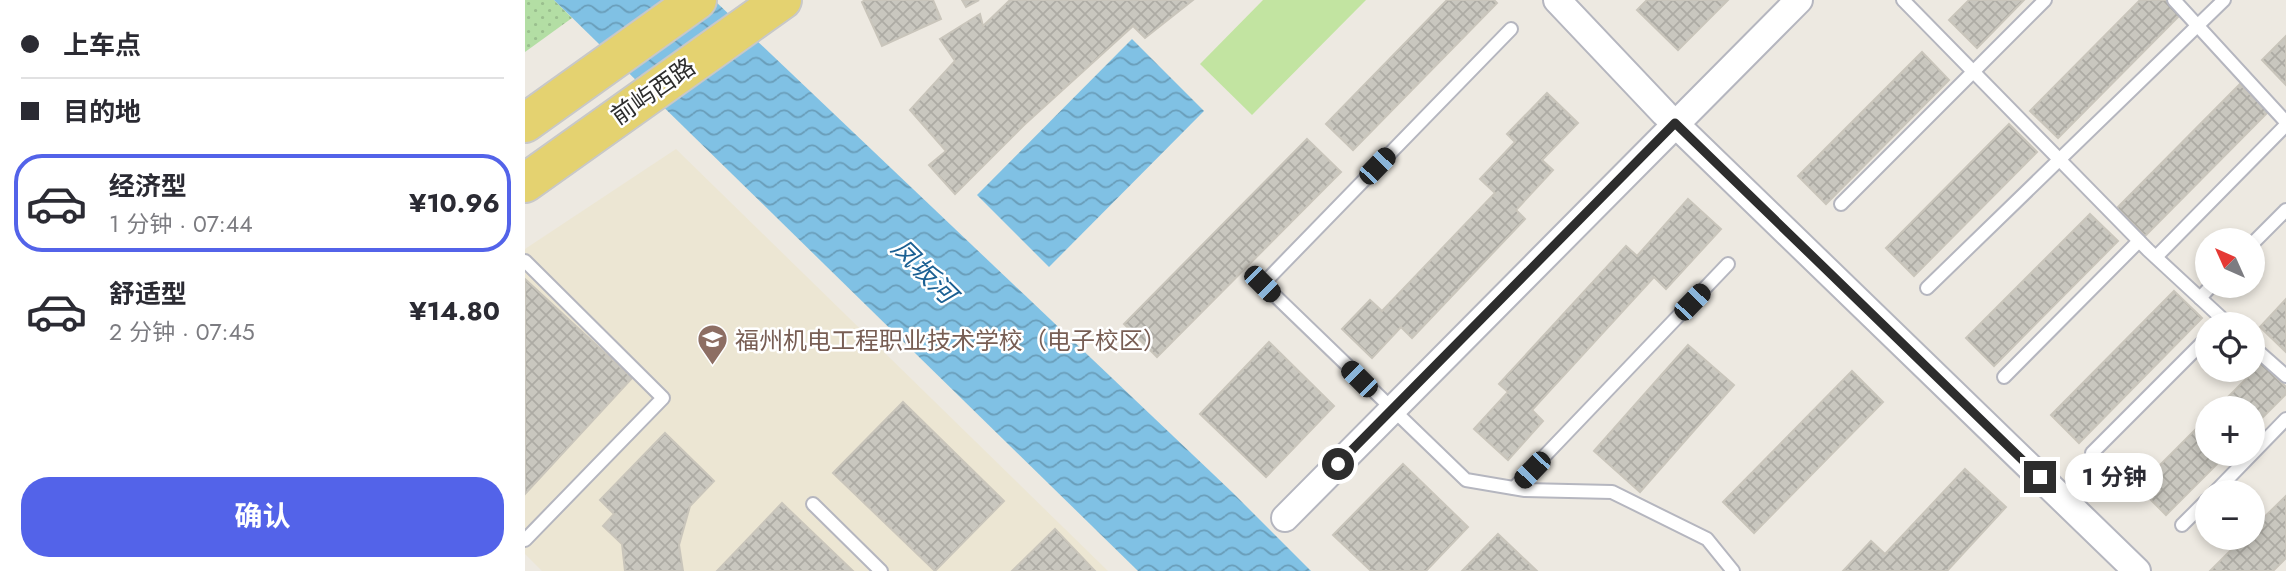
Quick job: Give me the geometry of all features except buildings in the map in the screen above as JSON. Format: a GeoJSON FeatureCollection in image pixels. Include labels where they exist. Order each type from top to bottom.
{"type":"FeatureCollection","features":[{"type":"Feature","properties":{"kind":"main road","name":"前屿西路"},"geometry":{"type":"LineString","coordinates":[[525,123],[697,0]]}},
{"type":"Feature","properties":{"kind":"main road","name":"前屿西路"},"geometry":{"type":"LineString","coordinates":[[525,183],[771,8]]}},
{"type":"Feature","properties":{"kind":"street"},"geometry":{"type":"LineString","coordinates":[[1557,0],[1675,123],[2137,571]]}},
{"type":"Feature","properties":{"kind":"street"},"geometry":{"type":"LineString","coordinates":[[1285,518],[1799,0]]}},
{"type":"Feature","properties":{"kind":"lane"},"geometry":{"type":"LineString","coordinates":[[1903,0],[2139,241],[2195,293]]}},
{"type":"Feature","properties":{"kind":"lane"},"geometry":{"type":"LineString","coordinates":[[1841,204],[2045,0]]}},
{"type":"Feature","properties":{"kind":"lane"},"geometry":{"type":"LineString","coordinates":[[2156,257],[2286,124],[2174,0]]}},
{"type":"Feature","properties":{"kind":"lane"},"geometry":{"type":"LineString","coordinates":[[1927,288],[2197,23],[2224,0]]}},
{"type":"Feature","properties":{"kind":"lane"},"geometry":{"type":"LineString","coordinates":[[1511,29],[1262,284],[1391,411],[1466,480],[1514,488],[1612,492],[1707,539],[1733,571]]}},
{"type":"Feature","properties":{"kind":"lane"},"geometry":{"type":"LineString","coordinates":[[2265,231],[2286,210]]}},
{"type":"Feature","properties":{"kind":"lane"},"geometry":{"type":"LineString","coordinates":[[2004,377],[2139,241]]}},
{"type":"Feature","properties":{"kind":"lane"},"geometry":{"type":"LineString","coordinates":[[525,261],[663,398],[525,540]]}},
{"type":"Feature","properties":{"kind":"lane"},"geometry":{"type":"LineString","coordinates":[[1514,488],[1728,264]]}},
{"type":"Feature","properties":{"kind":"lane"},"geometry":{"type":"LineString","coordinates":[[2200,298],[2214,312]]}},
{"type":"Feature","properties":{"kind":"lane"},"geometry":{"type":"LineString","coordinates":[[2092,453],[2195,350]]}},
{"type":"Feature","properties":{"kind":"lane"},"geometry":{"type":"LineString","coordinates":[[2265,357],[2286,376]]}},
{"type":"Feature","properties":{"kind":"lane"},"geometry":{"type":"LineString","coordinates":[[2227,480],[2286,419]]}},
{"type":"Feature","properties":{"kind":"lane"},"geometry":{"type":"LineString","coordinates":[[813,504],[881,571]]}},
{"type":"Feature","properties":{"kind":"lane"},"geometry":{"type":"LineString","coordinates":[[2182,525],[2195,512]]}},
{"type":"Feature","properties":{"kind":"shaded area","name":"福州机电工程职业技术学校（电子校区）"},"geometry":{"type":"Polygon","coordinates":[[[676,149],[1108,571],[542,571],[525,554],[525,249],[676,149]]]}},
{"type":"Feature","properties":{"kind":"green space"},"geometry":{"type":"Polygon","coordinates":[[[525,0],[554,0],[572,18],[525,52],[525,0]]]}},
{"type":"Feature","properties":{"kind":"green space"},"geometry":{"type":"Polygon","coordinates":[[[1263,0],[1366,0],[1252,115],[1200,64],[1263,0]]]}},
{"type":"Feature","properties":{"kind":"water","name":"凤坂河"},"geometry":{"type":"Polygon","coordinates":[[[554,0],[714,0],[1233,493],[1311,571],[1138,571],[554,0]]]}},
{"type":"Feature","properties":{"kind":"water"},"geometry":{"type":"Polygon","coordinates":[[[1132,39],[1204,111],[1049,267],[977,195],[1132,39]]]}},
{"type":"Feature","properties":{"kind":"place","name":"福州机电工程职业技术学校（电子校区）"},"geometry":{"type":"Point","coordinates":[712,367]}},
{"type":"Feature","properties":{"kind":"route"},"geometry":{"type":"LineString","coordinates":[[1338,464],[1675,123],[2040,477]]}}]}
